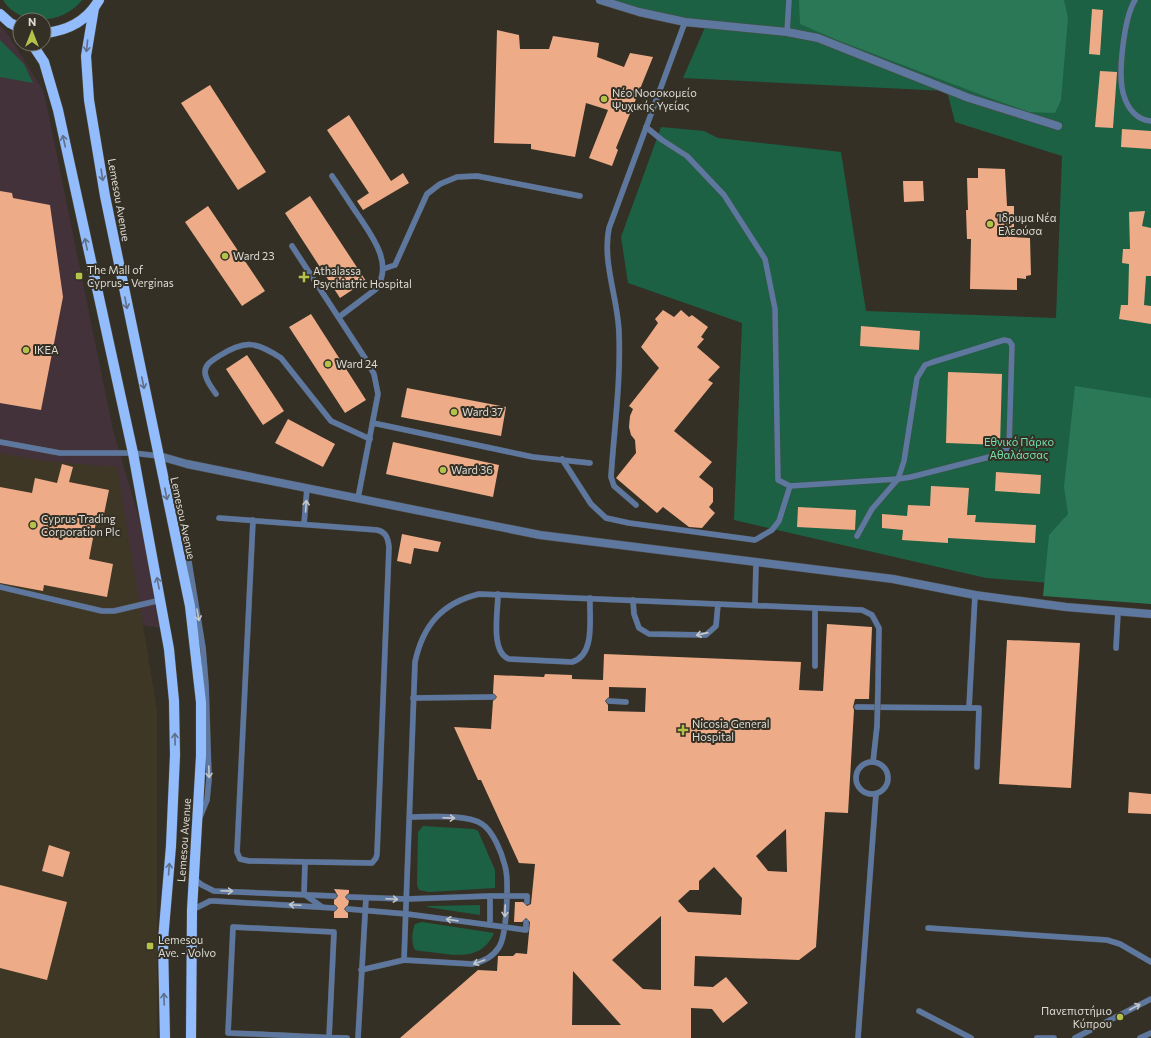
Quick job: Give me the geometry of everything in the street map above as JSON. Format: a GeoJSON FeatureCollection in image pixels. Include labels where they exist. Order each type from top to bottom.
{"type":"FeatureCollection","features":[{"type":"Feature","properties":{"kind":"main road"},"geometry":{"type":"LineString","coordinates":[[52,32],[60,31],[79,23],[97,4]]}},
{"type":"Feature","properties":{"kind":"main road","name":"Lemesou Avenue"},"geometry":{"type":"LineString","coordinates":[[97,4],[86,56],[89,100],[106,204],[190,606],[201,702],[201,756],[192,910],[191,1038]]}},
{"type":"Feature","properties":{"kind":"main road"},"geometry":{"type":"LineString","coordinates":[[0,14],[12,23]]}},
{"type":"Feature","properties":{"kind":"main road","name":"Lemesou Avenue"},"geometry":{"type":"LineString","coordinates":[[37,52],[44,62],[52,83],[133,453],[162,600],[169,649],[174,701],[175,755],[171,846],[163,940],[165,1038]]}},
{"type":"Feature","properties":{"kind":"street"},"geometry":{"type":"LineString","coordinates":[[600,0],[638,12],[685,22],[788,32],[818,38],[970,98],[1058,126]]}},
{"type":"Feature","properties":{"kind":"street"},"geometry":{"type":"LineString","coordinates":[[159,456],[187,464],[540,535],[893,579],[975,595],[1118,612],[1151,614]]}},
{"type":"Feature","properties":{"kind":"lane"},"geometry":{"type":"LineString","coordinates":[[788,32],[789,0]]}},
{"type":"Feature","properties":{"kind":"lane"},"geometry":{"type":"LineString","coordinates":[[1135,0],[1128,15],[1121,61],[1123,95],[1129,108],[1137,117],[1151,121]]}},
{"type":"Feature","properties":{"kind":"lane"},"geometry":{"type":"LineString","coordinates":[[636,504],[614,486],[611,477],[619,373],[619,332],[605,244],[609,228],[685,22]]}},
{"type":"Feature","properties":{"kind":"lane"},"geometry":{"type":"LineString","coordinates":[[646,127],[662,140],[687,156],[724,195],[765,259],[775,309],[778,480],[790,486],[898,479],[911,477],[997,454],[1009,448],[1012,345],[1009,340],[1004,340],[925,365],[916,385],[904,461],[898,479],[872,509],[858,536]]}},
{"type":"Feature","properties":{"kind":"lane"},"geometry":{"type":"LineString","coordinates":[[332,176],[377,244],[383,269],[381,283],[376,289],[339,317]]}},
{"type":"Feature","properties":{"kind":"lane"},"geometry":{"type":"LineString","coordinates":[[383,269],[395,265],[427,194],[440,184],[457,176],[477,176],[580,196]]}},
{"type":"Feature","properties":{"kind":"lane"},"geometry":{"type":"LineString","coordinates":[[292,246],[339,317],[374,374],[378,394],[374,423],[358,498]]}},
{"type":"Feature","properties":{"kind":"lane"},"geometry":{"type":"LineString","coordinates":[[216,394],[206,378],[205,372],[208,364],[234,346],[249,344],[255,345],[272,352],[281,358],[331,420],[370,439]]}},
{"type":"Feature","properties":{"kind":"lane"},"geometry":{"type":"LineString","coordinates":[[374,423],[533,457],[590,463]]}},
{"type":"Feature","properties":{"kind":"lane"},"geometry":{"type":"LineString","coordinates":[[0,442],[60,453],[133,453],[159,456]]}},
{"type":"Feature","properties":{"kind":"lane"},"geometry":{"type":"LineString","coordinates":[[562,459],[590,504],[606,518],[629,523],[755,540],[772,530],[779,521],[790,486]]}},
{"type":"Feature","properties":{"kind":"lane"},"geometry":{"type":"LineString","coordinates":[[304,524],[307,488]]}},
{"type":"Feature","properties":{"kind":"lane"},"geometry":{"type":"LineString","coordinates":[[219,518],[253,520],[377,530],[385,533],[389,546],[376,858],[372,863],[361,864],[243,860],[238,856],[236,849],[253,520]]}},
{"type":"Feature","properties":{"kind":"lane"},"geometry":{"type":"LineString","coordinates":[[755,605],[756,563]]}},
{"type":"Feature","properties":{"kind":"lane"},"geometry":{"type":"LineString","coordinates":[[0,587],[102,611],[127,608],[162,600]]}},
{"type":"Feature","properties":{"kind":"lane"},"geometry":{"type":"LineString","coordinates":[[404,960],[407,914],[415,662],[419,645],[426,629],[446,609],[466,597],[480,594],[498,594],[862,610],[872,615],[879,628],[877,726],[873,762]]}},
{"type":"Feature","properties":{"kind":"lane"},"geometry":{"type":"LineString","coordinates":[[498,594],[497,646],[501,655],[509,659],[572,662],[577,660],[587,648],[590,598]]}},
{"type":"Feature","properties":{"kind":"lane"},"geometry":{"type":"LineString","coordinates":[[969,708],[975,595]]}},
{"type":"Feature","properties":{"kind":"lane"},"geometry":{"type":"LineString","coordinates":[[633,600],[634,614],[639,628],[649,634],[706,635],[714,630],[716,626],[718,604]]}},
{"type":"Feature","properties":{"kind":"lane"},"geometry":{"type":"LineString","coordinates":[[815,608],[815,666]]}},
{"type":"Feature","properties":{"kind":"lane"},"geometry":{"type":"LineString","coordinates":[[1116,648],[1118,612]]}},
{"type":"Feature","properties":{"kind":"lane"},"geometry":{"type":"LineString","coordinates":[[413,698],[493,697]]}},
{"type":"Feature","properties":{"kind":"lane"},"geometry":{"type":"LineString","coordinates":[[609,701],[626,702]]}},
{"type":"Feature","properties":{"kind":"lane"},"geometry":{"type":"LineString","coordinates":[[857,706],[979,708],[977,767]]}},
{"type":"Feature","properties":{"kind":"lane"},"geometry":{"type":"LineString","coordinates":[[873,762],[882,766],[888,774],[888,779],[884,788],[876,794],[871,794],[861,789],[857,780],[859,769],[868,763],[873,762]]}},
{"type":"Feature","properties":{"kind":"lane"},"geometry":{"type":"LineString","coordinates":[[858,1038],[876,794]]}},
{"type":"Feature","properties":{"kind":"lane"},"geometry":{"type":"LineString","coordinates":[[361,970],[404,960],[472,964],[482,962],[499,948],[504,935],[506,866],[499,849],[487,828],[473,819],[410,817]]}},
{"type":"Feature","properties":{"kind":"lane"},"geometry":{"type":"LineString","coordinates":[[304,894],[305,862]]}},
{"type":"Feature","properties":{"kind":"lane"},"geometry":{"type":"LineString","coordinates":[[193,877],[202,885],[214,891],[334,896]]}},
{"type":"Feature","properties":{"kind":"lane"},"geometry":{"type":"LineString","coordinates":[[304,894],[323,907]]}},
{"type":"Feature","properties":{"kind":"lane"},"geometry":{"type":"LineString","coordinates":[[490,896],[490,925]]}},
{"type":"Feature","properties":{"kind":"lane"},"geometry":{"type":"LineString","coordinates":[[349,897],[407,899],[527,896],[528,902]]}},
{"type":"Feature","properties":{"kind":"lane"},"geometry":{"type":"LineString","coordinates":[[358,1038],[366,898]]}},
{"type":"Feature","properties":{"kind":"lane"},"geometry":{"type":"LineString","coordinates":[[192,910],[215,901],[334,908]]}},
{"type":"Feature","properties":{"kind":"lane"},"geometry":{"type":"LineString","coordinates":[[348,909],[407,914],[526,930],[526,922]]}},
{"type":"Feature","properties":{"kind":"lane"},"geometry":{"type":"LineString","coordinates":[[329,1038],[334,932],[233,927],[228,1033],[259,1036],[329,1038],[347,1038]]}},
{"type":"Feature","properties":{"kind":"lane"},"geometry":{"type":"LineString","coordinates":[[928,928],[1107,940],[1120,944],[1151,962]]}},
{"type":"Feature","properties":{"kind":"lane"},"geometry":{"type":"LineString","coordinates":[[1075,1038],[1083,1036],[1151,999]]}},
{"type":"Feature","properties":{"kind":"lane"},"geometry":{"type":"LineString","coordinates":[[919,1011],[971,1038]]}},
{"type":"Feature","properties":{"kind":"lane"},"geometry":{"type":"LineString","coordinates":[[1140,1038],[1151,1033]]}},
{"type":"Feature","properties":{"kind":"lane"},"geometry":{"type":"LineString","coordinates":[[1037,1038],[1054,1038]]}},
{"type":"Feature","properties":{"kind":"shaded area"},"geometry":{"type":"Polygon","coordinates":[[[0,25],[12,41],[12,52],[19,52],[44,92],[113,430],[142,528],[159,628],[0,598],[0,25]]]}},
{"type":"Feature","properties":{"kind":"shaded area"},"geometry":{"type":"Polygon","coordinates":[[[0,453],[44,461],[117,467],[157,710],[157,1038],[0,1038],[0,453]]]}},
{"type":"Feature","properties":{"kind":"green space"},"geometry":{"type":"Polygon","coordinates":[[[3,0],[82,0],[74,8],[52,18],[52,12],[16,12],[3,0]]]}},
{"type":"Feature","properties":{"kind":"green space","name":"Εθνικό Πάρκο Αθαλάσσας"},"geometry":{"type":"Polygon","coordinates":[[[608,0],[1151,0],[1151,591],[986,578],[734,520],[742,323],[628,283],[621,237],[661,127],[704,131],[718,138],[841,152],[866,311],[1056,318],[1062,156],[955,122],[947,91],[683,78],[706,25],[608,0]]]}},
{"type":"Feature","properties":{"kind":"green space"},"geometry":{"type":"Polygon","coordinates":[[[799,0],[1064,0],[1068,18],[1061,100],[1055,113],[1029,112],[837,40],[800,24],[799,0]]]}},
{"type":"Feature","properties":{"kind":"green space"},"geometry":{"type":"Polygon","coordinates":[[[0,40],[24,64],[33,83],[0,77],[0,40]]]}},
{"type":"Feature","properties":{"kind":"green space"},"geometry":{"type":"Polygon","coordinates":[[[1075,386],[1151,398],[1151,604],[1043,596],[1049,535],[1068,514],[1064,487],[1075,386]]]}},
{"type":"Feature","properties":{"kind":"green space"},"geometry":{"type":"Polygon","coordinates":[[[423,826],[474,829],[478,831],[495,870],[495,888],[429,892],[419,890],[417,885],[418,832],[423,826]]]}},
{"type":"Feature","properties":{"kind":"green space"},"geometry":{"type":"Polygon","coordinates":[[[480,905],[480,915],[427,907],[428,906],[480,905]]]}},
{"type":"Feature","properties":{"kind":"green space"},"geometry":{"type":"Polygon","coordinates":[[[422,922],[494,933],[488,943],[480,950],[472,953],[452,955],[420,951],[415,950],[412,937],[415,924],[422,922]]]}},
{"type":"Feature","properties":{"kind":"building"},"geometry":{"type":"Polygon","coordinates":[[[1092,9],[1103,10],[1100,55],[1089,54],[1092,9]]]}},
{"type":"Feature","properties":{"kind":"building","name":"Νέο Νοσοκομείο Ψυχικής Υγείας"},"geometry":{"type":"Polygon","coordinates":[[[497,30],[519,35],[520,49],[549,49],[553,36],[599,43],[597,57],[624,67],[630,53],[653,57],[616,148],[618,150],[612,166],[589,158],[608,110],[586,103],[575,157],[531,149],[531,144],[494,143],[497,30]]]}},
{"type":"Feature","properties":{"kind":"building"},"geometry":{"type":"Polygon","coordinates":[[[1100,71],[1117,72],[1113,128],[1095,127],[1100,71]]]}},
{"type":"Feature","properties":{"kind":"building"},"geometry":{"type":"Polygon","coordinates":[[[210,85],[266,172],[238,190],[181,103],[210,85]]]}},
{"type":"Feature","properties":{"kind":"building"},"geometry":{"type":"Polygon","coordinates":[[[349,115],[391,181],[403,173],[409,183],[363,210],[357,201],[369,193],[327,130],[349,115]]]}},
{"type":"Feature","properties":{"kind":"building"},"geometry":{"type":"Polygon","coordinates":[[[1122,129],[1151,131],[1151,149],[1121,147],[1122,129]]]}},
{"type":"Feature","properties":{"kind":"building","name":"Ίδρυμα Νέα Ελεούσα"},"geometry":{"type":"Polygon","coordinates":[[[978,168],[1005,169],[1007,206],[1014,206],[1014,237],[1030,238],[1031,275],[1026,276],[1026,279],[1017,278],[1017,290],[970,289],[971,239],[967,239],[967,178],[978,178],[978,168]]]}},
{"type":"Feature","properties":{"kind":"building"},"geometry":{"type":"Polygon","coordinates":[[[903,181],[923,181],[924,201],[904,202],[903,181]]]}},
{"type":"Feature","properties":{"kind":"building","name":"IKEA"},"geometry":{"type":"Polygon","coordinates":[[[0,191],[12,193],[13,198],[50,205],[63,297],[41,410],[0,403],[0,191]]]}},
{"type":"Feature","properties":{"kind":"building"},"geometry":{"type":"Polygon","coordinates":[[[310,196],[366,281],[340,298],[285,213],[310,196]]]}},
{"type":"Feature","properties":{"kind":"building","name":"Ward 23"},"geometry":{"type":"Polygon","coordinates":[[[208,206],[265,291],[242,306],[185,222],[208,206]]]}},
{"type":"Feature","properties":{"kind":"building"},"geometry":{"type":"Polygon","coordinates":[[[1145,211],[1142,226],[1151,228],[1151,276],[1146,276],[1144,305],[1151,306],[1151,324],[1119,319],[1121,305],[1128,305],[1129,264],[1122,263],[1123,249],[1130,249],[1129,212],[1145,211]]]}},
{"type":"Feature","properties":{"kind":"building"},"geometry":{"type":"Polygon","coordinates":[[[663,310],[674,317],[681,310],[689,317],[692,315],[708,327],[701,337],[704,339],[697,347],[720,367],[708,380],[713,383],[674,431],[712,462],[699,477],[713,488],[713,502],[709,507],[715,513],[702,528],[689,527],[663,507],[657,513],[616,478],[636,453],[635,440],[631,435],[629,427],[630,416],[633,409],[629,406],[659,368],[641,347],[658,323],[655,319],[663,310]]]}},
{"type":"Feature","properties":{"kind":"building","name":"Ward 24"},"geometry":{"type":"Polygon","coordinates":[[[311,314],[366,400],[345,413],[289,327],[311,314]]]}},
{"type":"Feature","properties":{"kind":"building"},"geometry":{"type":"Polygon","coordinates":[[[861,326],[920,331],[919,350],[860,346],[861,326]]]}},
{"type":"Feature","properties":{"kind":"building"},"geometry":{"type":"Polygon","coordinates":[[[247,355],[284,411],[263,425],[226,369],[247,355]]]}},
{"type":"Feature","properties":{"kind":"building"},"geometry":{"type":"Polygon","coordinates":[[[948,372],[1002,374],[1000,445],[946,443],[948,372]]]}},
{"type":"Feature","properties":{"kind":"building","name":"Ward 37"},"geometry":{"type":"Polygon","coordinates":[[[407,388],[506,407],[501,436],[401,417],[407,388]]]}},
{"type":"Feature","properties":{"kind":"building"},"geometry":{"type":"Polygon","coordinates":[[[288,419],[335,444],[323,467],[275,443],[288,419]]]}},
{"type":"Feature","properties":{"kind":"building","name":"Ward 36"},"geometry":{"type":"Polygon","coordinates":[[[393,442],[499,465],[493,497],[386,474],[393,442]]]}},
{"type":"Feature","properties":{"kind":"building"},"geometry":{"type":"Polygon","coordinates":[[[62,464],[73,467],[69,482],[109,490],[104,514],[98,512],[89,559],[113,564],[107,597],[44,585],[43,591],[0,583],[0,487],[32,493],[35,478],[57,483],[62,464]]]}},
{"type":"Feature","properties":{"kind":"building"},"geometry":{"type":"Polygon","coordinates":[[[996,472],[1041,475],[1040,494],[995,491],[996,472]]]}},
{"type":"Feature","properties":{"kind":"building"},"geometry":{"type":"Polygon","coordinates":[[[931,486],[969,488],[967,515],[976,515],[975,522],[1036,525],[1035,543],[948,538],[948,543],[902,540],[903,530],[882,528],[882,514],[907,516],[908,505],[930,506],[931,486]]]}},
{"type":"Feature","properties":{"kind":"building"},"geometry":{"type":"Polygon","coordinates":[[[798,507],[856,510],[855,530],[797,527],[798,507]]]}},
{"type":"Feature","properties":{"kind":"building"},"geometry":{"type":"Polygon","coordinates":[[[402,534],[441,542],[438,552],[414,548],[411,564],[397,561],[402,534]]]}},
{"type":"Feature","properties":{"kind":"building"},"geometry":{"type":"Polygon","coordinates":[[[827,624],[872,627],[869,699],[855,699],[853,707],[848,813],[825,812],[816,947],[799,960],[695,956],[694,986],[713,987],[726,977],[748,1003],[723,1023],[712,1009],[691,1008],[691,1038],[400,1038],[478,970],[497,971],[498,956],[513,956],[516,953],[527,954],[530,922],[526,918],[522,922],[514,922],[515,902],[523,902],[527,906],[531,904],[535,864],[519,863],[481,780],[478,780],[454,727],[491,729],[493,701],[497,697],[493,693],[494,675],[544,677],[545,674],[572,675],[572,679],[603,680],[604,654],[801,662],[799,690],[823,691],[827,624]],[[609,687],[609,697],[605,701],[608,705],[608,711],[645,712],[646,688],[609,687]],[[786,829],[756,856],[768,871],[787,872],[786,829]],[[714,867],[699,881],[699,890],[690,890],[678,901],[688,912],[741,915],[742,898],[714,867]],[[661,916],[612,960],[643,989],[661,990],[661,916]],[[573,971],[572,1025],[621,1025],[573,971]]]}},
{"type":"Feature","properties":{"kind":"building"},"geometry":{"type":"Polygon","coordinates":[[[1007,640],[1080,643],[1071,788],[999,784],[1007,640]]]}},
{"type":"Feature","properties":{"kind":"building"},"geometry":{"type":"Polygon","coordinates":[[[1129,792],[1151,794],[1151,814],[1128,813],[1129,792]]]}},
{"type":"Feature","properties":{"kind":"building"},"geometry":{"type":"Polygon","coordinates":[[[49,845],[70,852],[63,877],[42,871],[49,845]]]}},
{"type":"Feature","properties":{"kind":"building"},"geometry":{"type":"Polygon","coordinates":[[[0,885],[67,902],[47,980],[0,968],[0,885]]]}},
{"type":"Feature","properties":{"kind":"building"},"geometry":{"type":"Polygon","coordinates":[[[334,889],[349,890],[349,893],[345,897],[349,901],[348,905],[344,909],[348,913],[348,918],[334,918],[334,912],[338,908],[334,904],[334,900],[338,896],[334,889]]]}},
{"type":"Feature","properties":{"kind":"place","name":"Νέο Νοσοκομείο Ψυχικής Υγείας"},"geometry":{"type":"Point","coordinates":[604,99]}},
{"type":"Feature","properties":{"kind":"place","name":"Ίδρυμα Νέα Ελεούσα"},"geometry":{"type":"Point","coordinates":[990,224]}},
{"type":"Feature","properties":{"kind":"place","name":"Ward 23"},"geometry":{"type":"Point","coordinates":[225,256]}},
{"type":"Feature","properties":{"kind":"place","name":"The Mall of Cyprus - Verginas"},"geometry":{"type":"Point","coordinates":[79,276]}},
{"type":"Feature","properties":{"kind":"place","name":"Athalassa Psychiatric Hospital"},"geometry":{"type":"Point","coordinates":[304,277]}},
{"type":"Feature","properties":{"kind":"place","name":"IKEA"},"geometry":{"type":"Point","coordinates":[26,350]}},
{"type":"Feature","properties":{"kind":"place","name":"Ward 24"},"geometry":{"type":"Point","coordinates":[328,364]}},
{"type":"Feature","properties":{"kind":"place","name":"Ward 37"},"geometry":{"type":"Point","coordinates":[454,412]}},
{"type":"Feature","properties":{"kind":"place","name":"Ward 36"},"geometry":{"type":"Point","coordinates":[443,470]}},
{"type":"Feature","properties":{"kind":"place","name":"Cyprus Trading Corporation Plc"},"geometry":{"type":"Point","coordinates":[33,525]}},
{"type":"Feature","properties":{"kind":"place","name":"Nicosia General Hospital"},"geometry":{"type":"Point","coordinates":[683,730]}},
{"type":"Feature","properties":{"kind":"place","name":"Lemesou Ave. - Volvo"},"geometry":{"type":"Point","coordinates":[150,946]}},
{"type":"Feature","properties":{"kind":"place","name":"Πανεπιστήμιο Κύπρου"},"geometry":{"type":"Point","coordinates":[1120,1017]}}]}
